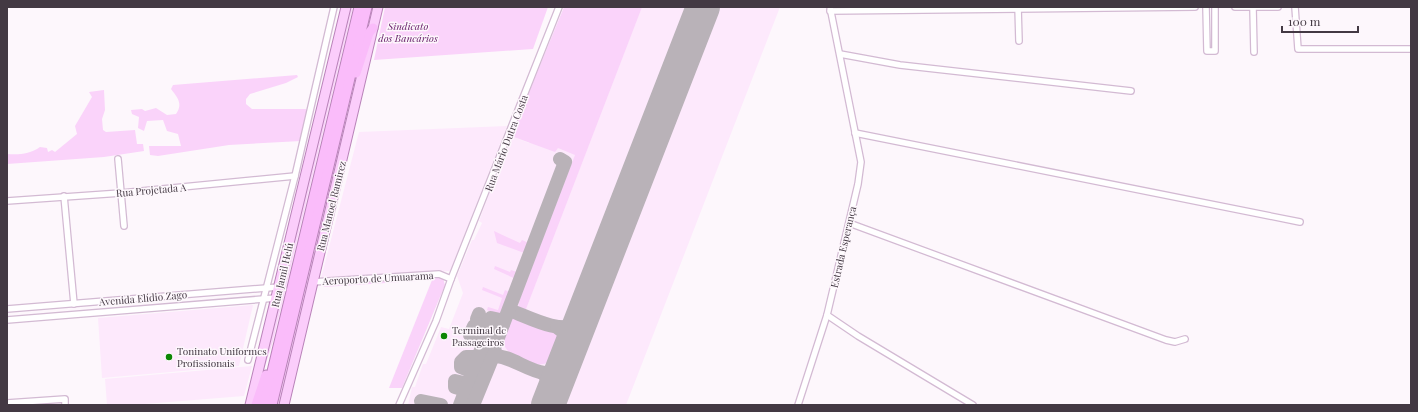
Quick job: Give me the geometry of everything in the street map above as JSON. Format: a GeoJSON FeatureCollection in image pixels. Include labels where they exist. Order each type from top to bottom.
{"type":"FeatureCollection","features":[{"type":"Feature","properties":{"kind":"highway"},"geometry":{"type":"LineString","coordinates":[[264,405],[359,7]]}},
{"type":"Feature","properties":{"kind":"highway"},"geometry":{"type":"LineString","coordinates":[[272,405],[367,7]]}},
{"type":"Feature","properties":{"kind":"highway"},"geometry":{"type":"LineString","coordinates":[[344,101],[350,93],[369,33],[374,28]]}},
{"type":"Feature","properties":{"kind":"highway"},"geometry":{"type":"LineString","coordinates":[[252,403],[278,348]]}},
{"type":"Feature","properties":{"kind":"main road","name":"Rua Jamil Helú"},"geometry":{"type":"LineString","coordinates":[[252,403],[346,7]]}},
{"type":"Feature","properties":{"kind":"main road","name":"Rua Manoel Ramirez"},"geometry":{"type":"LineString","coordinates":[[284,405],[378,7]]}},
{"type":"Feature","properties":{"kind":"street"},"geometry":{"type":"LineString","coordinates":[[248,360],[295,176],[334,7]]}},
{"type":"Feature","properties":{"kind":"street","name":"Rua Mário Dutra Costa"},"geometry":{"type":"LineString","coordinates":[[451,279],[559,7]]}},
{"type":"Feature","properties":{"kind":"street"},"geometry":{"type":"LineString","coordinates":[[830,9],[1195,7]]}},
{"type":"Feature","properties":{"kind":"street"},"geometry":{"type":"LineString","coordinates":[[1206,7],[1207,51],[1216,51],[1215,7]]}},
{"type":"Feature","properties":{"kind":"street"},"geometry":{"type":"LineString","coordinates":[[1235,7],[1278,7]]}},
{"type":"Feature","properties":{"kind":"street"},"geometry":{"type":"LineString","coordinates":[[1295,7],[1298,49],[1411,49]]}},
{"type":"Feature","properties":{"kind":"street"},"geometry":{"type":"LineString","coordinates":[[1018,8],[1019,40]]}},
{"type":"Feature","properties":{"kind":"street"},"geometry":{"type":"LineString","coordinates":[[1253,8],[1254,52]]}},
{"type":"Feature","properties":{"kind":"street","name":"Estrada Esperança"},"geometry":{"type":"LineString","coordinates":[[798,405],[827,315],[858,184],[861,162],[830,9]]}},
{"type":"Feature","properties":{"kind":"street"},"geometry":{"type":"LineString","coordinates":[[840,54],[900,65],[1131,91]]}},
{"type":"Feature","properties":{"kind":"street"},"geometry":{"type":"LineString","coordinates":[[855,133],[1300,222]]}},
{"type":"Feature","properties":{"kind":"street"},"geometry":{"type":"LineString","coordinates":[[118,159],[124,226]]}},
{"type":"Feature","properties":{"kind":"street","name":"Rua Projetada A"},"geometry":{"type":"LineString","coordinates":[[7,201],[295,176]]}},
{"type":"Feature","properties":{"kind":"street"},"geometry":{"type":"LineString","coordinates":[[64,196],[74,304]]}},
{"type":"Feature","properties":{"kind":"street"},"geometry":{"type":"LineString","coordinates":[[849,223],[1166,340],[1175,342],[1185,340]]}},
{"type":"Feature","properties":{"kind":"street","name":"Aeroporto de Umuarama"},"geometry":{"type":"LineString","coordinates":[[312,282],[439,274],[451,279]]}},
{"type":"Feature","properties":{"kind":"street"},"geometry":{"type":"LineString","coordinates":[[400,405],[451,279]]}},
{"type":"Feature","properties":{"kind":"street","name":"Avenida Elídio Zago"},"geometry":{"type":"LineString","coordinates":[[7,309],[279,287]]}},
{"type":"Feature","properties":{"kind":"street","name":"Avenida Elídio Zago"},"geometry":{"type":"LineString","coordinates":[[7,320],[276,298]]}},
{"type":"Feature","properties":{"kind":"street"},"geometry":{"type":"LineString","coordinates":[[138,299],[138,310]]}},
{"type":"Feature","properties":{"kind":"street"},"geometry":{"type":"LineString","coordinates":[[827,315],[858,336],[973,405]]}},
{"type":"Feature","properties":{"kind":"street"},"geometry":{"type":"LineString","coordinates":[[7,404],[65,399],[65,405]]}},
{"type":"Feature","properties":{"kind":"shaded area"},"geometry":{"type":"Polygon","coordinates":[[[611,7],[780,7],[626,405],[408,405],[412,387],[415,387],[423,364],[426,364],[441,327],[449,329],[463,293],[457,276],[472,240],[474,240],[482,223],[479,221],[511,136],[529,143],[611,7]]]}},
{"type":"Feature","properties":{"kind":"shaded area"},"geometry":{"type":"Polygon","coordinates":[[[507,126],[450,271],[321,278],[359,132],[507,126]]]}},
{"type":"Feature","properties":{"kind":"shaded area"},"geometry":{"type":"Polygon","coordinates":[[[253,305],[239,366],[102,378],[98,318],[253,305]]]}},
{"type":"Feature","properties":{"kind":"shaded area"},"geometry":{"type":"Polygon","coordinates":[[[252,366],[244,396],[132,405],[107,405],[105,379],[252,366]]]}},
{"type":"Feature","properties":{"kind":"green space"},"geometry":{"type":"Polygon","coordinates":[[[350,7],[353,7],[273,341],[256,395],[350,7]]]}},
{"type":"Feature","properties":{"kind":"green space","name":"Sindicato dos Bancários"},"geometry":{"type":"Polygon","coordinates":[[[385,7],[548,7],[533,49],[374,60],[385,7]]]}},
{"type":"Feature","properties":{"kind":"green space"},"geometry":{"type":"Polygon","coordinates":[[[564,7],[642,7],[526,309],[522,311],[518,308],[519,301],[575,155],[558,148],[555,152],[511,136],[564,7]]]}},
{"type":"Feature","properties":{"kind":"green space"},"geometry":{"type":"Polygon","coordinates":[[[361,65],[281,405],[276,405],[333,167],[361,65]]]}},
{"type":"Feature","properties":{"kind":"green space"},"geometry":{"type":"Polygon","coordinates":[[[297,75],[298,77],[286,83],[250,94],[246,99],[246,104],[252,109],[306,109],[307,111],[301,141],[229,145],[158,156],[150,155],[149,146],[181,146],[178,134],[167,131],[163,120],[147,121],[144,131],[138,128],[139,117],[132,114],[131,110],[142,109],[145,111],[156,108],[167,115],[176,114],[179,107],[179,101],[171,89],[173,85],[297,75]]]}},
{"type":"Feature","properties":{"kind":"green space"},"geometry":{"type":"Polygon","coordinates":[[[104,90],[105,110],[102,119],[103,130],[106,132],[135,130],[137,144],[143,144],[144,151],[104,157],[7,164],[7,154],[24,154],[40,147],[47,148],[48,152],[52,150],[55,152],[77,134],[75,126],[92,97],[89,92],[104,90]]]}},
{"type":"Feature","properties":{"kind":"green space"},"geometry":{"type":"Polygon","coordinates":[[[494,231],[520,243],[522,240],[531,244],[527,254],[497,243],[494,231]]]}},
{"type":"Feature","properties":{"kind":"green space"},"geometry":{"type":"Polygon","coordinates":[[[495,266],[510,272],[511,270],[520,273],[518,280],[494,269],[495,266]]]}},
{"type":"Feature","properties":{"kind":"green space"},"geometry":{"type":"Polygon","coordinates":[[[438,276],[443,278],[445,285],[402,388],[389,388],[432,280],[324,287],[322,284],[438,276]]]}},
{"type":"Feature","properties":{"kind":"green space"},"geometry":{"type":"Polygon","coordinates":[[[483,287],[503,295],[505,290],[512,293],[503,317],[487,310],[488,307],[498,310],[502,298],[482,290],[483,287]]]}},
{"type":"Feature","properties":{"kind":"green space"},"geometry":{"type":"Polygon","coordinates":[[[512,315],[563,334],[558,350],[552,360],[543,364],[529,363],[515,357],[509,352],[505,347],[503,338],[512,315]]]}},
{"type":"Feature","properties":{"kind":"taxiway"},"geometry":{"type":"LineString","coordinates":[[488,365],[486,361],[490,353],[496,356],[494,348],[565,162],[560,159]]}},
{"type":"Feature","properties":{"kind":"taxiway"},"geometry":{"type":"LineString","coordinates":[[509,310],[553,326],[570,327],[579,325]]}},
{"type":"Feature","properties":{"kind":"taxiway"},"geometry":{"type":"LineString","coordinates":[[479,314],[477,319],[478,324],[496,331]]}},
{"type":"Feature","properties":{"kind":"taxiway"},"geometry":{"type":"LineString","coordinates":[[482,340],[486,330],[490,328],[488,324],[491,318],[500,320],[503,324]]}},
{"type":"Feature","properties":{"kind":"taxiway"},"geometry":{"type":"LineString","coordinates":[[470,335],[474,326],[478,324]]}},
{"type":"Feature","properties":{"kind":"taxiway"},"geometry":{"type":"LineString","coordinates":[[557,327],[566,334],[571,345]]}},
{"type":"Feature","properties":{"kind":"taxiway"},"geometry":{"type":"LineString","coordinates":[[460,405],[481,350],[485,347]]}},
{"type":"Feature","properties":{"kind":"taxiway"},"geometry":{"type":"LineString","coordinates":[[473,405],[493,356],[511,360],[530,369],[549,373],[557,370],[565,363]]}},
{"type":"Feature","properties":{"kind":"taxiway"},"geometry":{"type":"LineString","coordinates":[[476,357],[466,357],[461,362],[461,367],[473,372],[478,378]]}},
{"type":"Feature","properties":{"kind":"taxiway"},"geometry":{"type":"LineString","coordinates":[[543,373],[552,383],[553,393]]}},
{"type":"Feature","properties":{"kind":"taxiway"},"geometry":{"type":"LineString","coordinates":[[462,389],[455,387],[455,381],[468,384],[476,389]]}},
{"type":"Feature","properties":{"kind":"taxiway"},"geometry":{"type":"LineString","coordinates":[[421,401],[441,405]]}},
{"type":"Feature","properties":{"kind":"runway"},"geometry":{"type":"LineString","coordinates":[[548,405],[703,7]]}},
{"type":"Feature","properties":{"kind":"place","name":"Terminal de Passageiros"},"geometry":{"type":"Point","coordinates":[444,336]}},
{"type":"Feature","properties":{"kind":"place","name":"Toninato Uniformes Profissionais"},"geometry":{"type":"Point","coordinates":[169,357]}}]}
